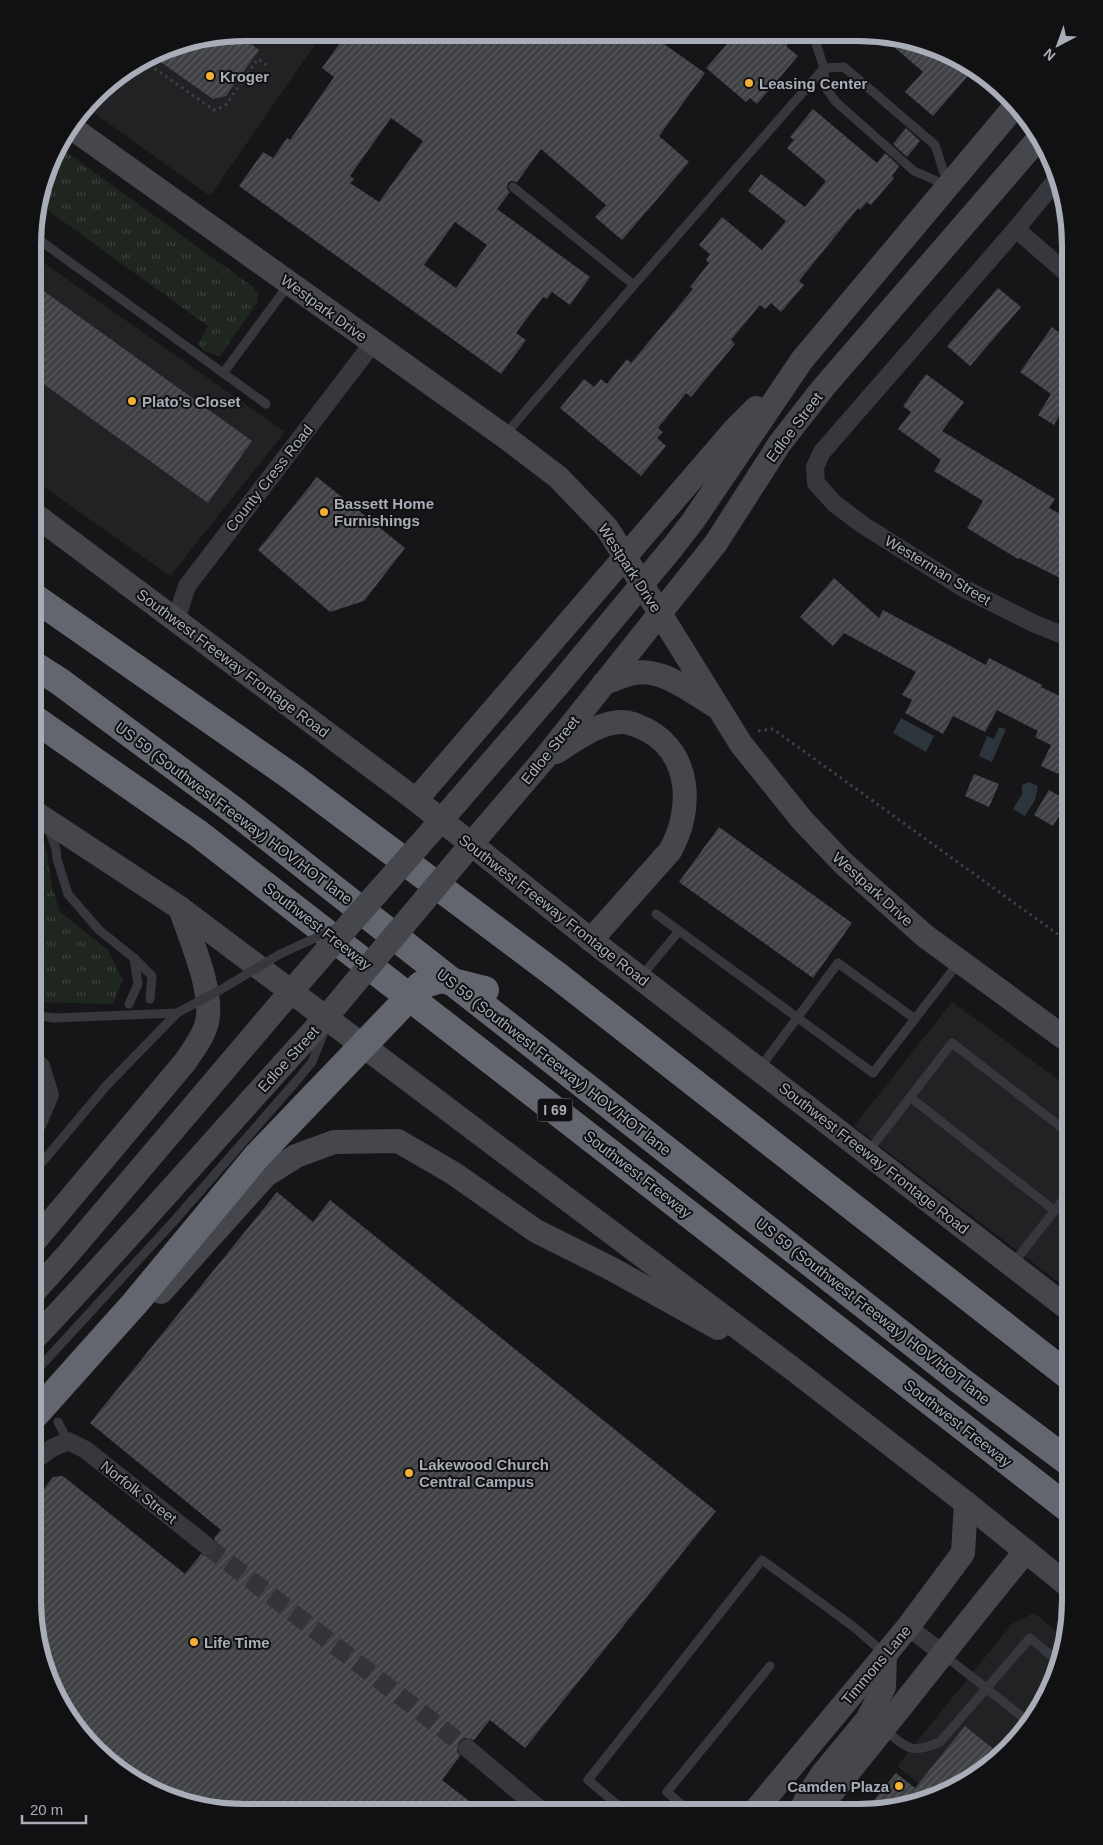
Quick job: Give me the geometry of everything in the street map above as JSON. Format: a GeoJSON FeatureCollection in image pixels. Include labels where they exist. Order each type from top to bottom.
{"type":"FeatureCollection","features":[{"type":"Feature","properties":{"kind":"highway"},"geometry":{"type":"LineString","coordinates":[[41,602],[292,777],[528,954],[1062,1371]]}},
{"type":"Feature","properties":{"kind":"highway"},"geometry":{"type":"LineString","coordinates":[[41,654],[127,716],[371,900],[1062,1435]]}},
{"type":"Feature","properties":{"kind":"highway","name":"US 59 (Southwest Freeway) HOV/HOT lane"},"geometry":{"type":"LineString","coordinates":[[41,669],[236,812],[953,1375],[1062,1457]]}},
{"type":"Feature","properties":{"kind":"highway","name":"Southwest Freeway"},"geometry":{"type":"LineString","coordinates":[[41,724],[199,834],[1062,1504]]}},
{"type":"Feature","properties":{"kind":"highway"},"geometry":{"type":"LineString","coordinates":[[41,1418],[257,1156],[421,985],[441,979],[485,990]]}},
{"type":"Feature","properties":{"kind":"main road","name":"Edloe Street"},"geometry":{"type":"LineString","coordinates":[[41,1284],[350,922],[513,739],[642,585],[693,521],[802,360],[1011,111]]}},
{"type":"Feature","properties":{"kind":"main road","name":"Westpark Drive"},"geometry":{"type":"LineString","coordinates":[[76,131],[504,436],[558,477],[607,528],[741,744],[802,820],[843,863],[925,936],[1062,1036]]}},
{"type":"Feature","properties":{"kind":"main road","name":"Edloe Street"},"geometry":{"type":"LineString","coordinates":[[41,1332],[105,1264],[332,1009],[540,763],[716,543],[780,443],[811,404],[866,337],[1034,143]]}},
{"type":"Feature","properties":{"kind":"main road"},"geometry":{"type":"LineString","coordinates":[[948,186],[977,210]]}},
{"type":"Feature","properties":{"kind":"main road"},"geometry":{"type":"LineString","coordinates":[[416,800],[734,430],[802,360]]}},
{"type":"Feature","properties":{"kind":"main road","name":"Southwest Freeway Frontage Road"},"geometry":{"type":"LineString","coordinates":[[41,519],[416,800],[590,940],[1062,1304]]}},
{"type":"Feature","properties":{"kind":"main road"},"geometry":{"type":"LineString","coordinates":[[604,683],[635,673],[651,673],[666,677],[718,707]]}},
{"type":"Feature","properties":{"kind":"main road"},"geometry":{"type":"LineString","coordinates":[[540,763],[600,726],[622,722],[633,723],[656,735],[670,749],[680,766],[685,804],[684,820],[678,836],[670,851],[590,940]]}},
{"type":"Feature","properties":{"kind":"main road"},"geometry":{"type":"LineString","coordinates":[[41,817],[180,908],[793,1369],[966,1503],[1062,1581]]}},
{"type":"Feature","properties":{"kind":"main road"},"geometry":{"type":"LineString","coordinates":[[41,1233],[185,1062],[197,1045],[207,1023],[209,1006],[199,959],[180,908]]}},
{"type":"Feature","properties":{"kind":"main road"},"geometry":{"type":"LineString","coordinates":[[41,1418],[98,1363],[266,1174],[296,1156],[334,1142],[398,1141],[453,1173],[536,1231],[610,1268],[793,1369]]}},
{"type":"Feature","properties":{"kind":"main road","name":"Timmons Lane"},"geometry":{"type":"LineString","coordinates":[[761,1804],[908,1627],[963,1553],[966,1503]]}},
{"type":"Feature","properties":{"kind":"main road"},"geometry":{"type":"LineString","coordinates":[[823,1804],[884,1730],[942,1653],[1026,1552]]}},
{"type":"Feature","properties":{"kind":"main road"},"geometry":{"type":"LineString","coordinates":[[804,1804],[822,1773],[867,1720],[884,1687],[885,1654]]}},
{"type":"Feature","properties":{"kind":"street"},"geometry":{"type":"LineString","coordinates":[[1052,185],[1016,229],[1062,269]]}},
{"type":"Feature","properties":{"kind":"street","name":"Westerman Street"},"geometry":{"type":"LineString","coordinates":[[1016,229],[822,452],[814,467],[816,483],[835,504],[863,524],[963,588],[1035,624],[1062,635]]}},
{"type":"Feature","properties":{"kind":"street","name":"County Cress Road"},"geometry":{"type":"LineString","coordinates":[[176,620],[187,586],[373,344]]}},
{"type":"Feature","properties":{"kind":"street"},"geometry":{"type":"LineString","coordinates":[[41,1066],[50,1095],[41,1116]]}},
{"type":"Feature","properties":{"kind":"street"},"geometry":{"type":"LineString","coordinates":[[41,1456],[52,1448],[68,1441]]}},
{"type":"Feature","properties":{"kind":"street","name":"Norfolk Street"},"geometry":{"type":"LineString","coordinates":[[68,1441],[86,1450],[208,1546]]}},
{"type":"Feature","properties":{"kind":"street"},"geometry":{"type":"LineString","coordinates":[[908,1627],[942,1653]]}},
{"type":"Feature","properties":{"kind":"street"},"geometry":{"type":"LineString","coordinates":[[467,1748],[534,1804]]}},
{"type":"Feature","properties":{"kind":"lane"},"geometry":{"type":"LineString","coordinates":[[815,41],[824,68],[826,87],[836,102],[914,171],[948,186]]}},
{"type":"Feature","properties":{"kind":"lane"},"geometry":{"type":"LineString","coordinates":[[504,436],[634,284],[824,68],[844,67],[935,145],[948,186]]}},
{"type":"Feature","properties":{"kind":"lane"},"geometry":{"type":"LineString","coordinates":[[513,187],[634,284]]}},
{"type":"Feature","properties":{"kind":"lane"},"geometry":{"type":"LineString","coordinates":[[41,241],[266,404]]}},
{"type":"Feature","properties":{"kind":"lane"},"geometry":{"type":"LineString","coordinates":[[224,372],[289,284]]}},
{"type":"Feature","properties":{"kind":"lane"},"geometry":{"type":"LineString","coordinates":[[41,818],[56,849],[68,894],[99,930],[134,958],[152,976],[150,999]]}},
{"type":"Feature","properties":{"kind":"lane"},"geometry":{"type":"LineString","coordinates":[[656,914],[873,1073],[960,962]]}},
{"type":"Feature","properties":{"kind":"lane"},"geometry":{"type":"LineString","coordinates":[[41,1163],[107,1085],[176,1013],[229,985],[280,954],[350,922]]}},
{"type":"Feature","properties":{"kind":"lane"},"geometry":{"type":"LineString","coordinates":[[640,978],[679,931]]}},
{"type":"Feature","properties":{"kind":"lane"},"geometry":{"type":"LineString","coordinates":[[129,1004],[138,984],[134,958]]}},
{"type":"Feature","properties":{"kind":"lane"},"geometry":{"type":"LineString","coordinates":[[758,1070],[838,963],[915,1019]]}},
{"type":"Feature","properties":{"kind":"lane"},"geometry":{"type":"LineString","coordinates":[[41,1367],[174,1221],[312,1062],[332,1009]]}},
{"type":"Feature","properties":{"kind":"lane"},"geometry":{"type":"LineString","coordinates":[[41,1016],[54,1018],[176,1013]]}},
{"type":"Feature","properties":{"kind":"lane"},"geometry":{"type":"LineString","coordinates":[[867,1153],[952,1043],[1062,1128]]}},
{"type":"Feature","properties":{"kind":"lane"},"geometry":{"type":"LineString","coordinates":[[910,1097],[1055,1211]]}},
{"type":"Feature","properties":{"kind":"lane"},"geometry":{"type":"LineString","coordinates":[[1012,1266],[1062,1202]]}},
{"type":"Feature","properties":{"kind":"lane"},"geometry":{"type":"LineString","coordinates":[[41,1418],[68,1441]]}},
{"type":"Feature","properties":{"kind":"lane"},"geometry":{"type":"LineString","coordinates":[[616,1804],[588,1780],[762,1560],[854,1627],[885,1654]]}},
{"type":"Feature","properties":{"kind":"lane"},"geometry":{"type":"LineString","coordinates":[[884,1730],[906,1748],[925,1749],[940,1742],[1030,1638],[1053,1657]]}},
{"type":"Feature","properties":{"kind":"lane"},"geometry":{"type":"LineString","coordinates":[[942,1653],[1023,1719]]}},
{"type":"Feature","properties":{"kind":"lane"},"geometry":{"type":"LineString","coordinates":[[681,1804],[667,1792],[770,1666]]}},
{"type":"Feature","properties":{"kind":"path"},"geometry":{"type":"LineString","coordinates":[[150,65],[214,110],[225,106],[258,59],[270,67]]}},
{"type":"Feature","properties":{"kind":"path"},"geometry":{"type":"LineString","coordinates":[[735,734],[773,729],[1062,937]]}},
{"type":"Feature","properties":{"kind":"shaded area"},"geometry":{"type":"Polygon","coordinates":[[[317,41],[210,196],[92,111],[121,83],[155,62],[180,52],[219,43],[317,41]]]}},
{"type":"Feature","properties":{"kind":"shaded area"},"geometry":{"type":"Polygon","coordinates":[[[41,261],[285,432],[170,576],[41,485],[41,261]]]}},
{"type":"Feature","properties":{"kind":"shaded area"},"geometry":{"type":"Polygon","coordinates":[[[901,718],[934,736],[926,752],[893,733],[901,718]]]}},
{"type":"Feature","properties":{"kind":"shaded area"},"geometry":{"type":"Polygon","coordinates":[[[999,727],[1006,729],[992,762],[979,756],[987,736],[994,739],[999,727]]]}},
{"type":"Feature","properties":{"kind":"shaded area"},"geometry":{"type":"Polygon","coordinates":[[[1029,782],[1038,786],[1035,800],[1025,816],[1013,809],[1022,794],[1022,785],[1029,782]]]}},
{"type":"Feature","properties":{"kind":"shaded area"},"geometry":{"type":"Polygon","coordinates":[[[952,1002],[1062,1082],[1062,1285],[854,1126],[952,1002]]]}},
{"type":"Feature","properties":{"kind":"shaded area"},"geometry":{"type":"Polygon","coordinates":[[[1034,1613],[1059,1633],[1051,1665],[1041,1690],[1020,1724],[982,1762],[948,1783],[928,1791],[897,1766],[1012,1624],[1034,1613]]]}},
{"type":"Feature","properties":{"kind":"green space"},"geometry":{"type":"Polygon","coordinates":[[[65,151],[253,287],[258,294],[257,303],[220,356],[204,351],[198,344],[208,326],[45,208],[52,180],[65,151]]]}},
{"type":"Feature","properties":{"kind":"green space"},"geometry":{"type":"Polygon","coordinates":[[[41,835],[47,852],[52,887],[60,912],[108,950],[123,980],[113,1004],[41,1002],[41,835]]]}},
{"type":"Feature","properties":{"kind":"building","name":"Kroger"},"geometry":{"type":"Polygon","coordinates":[[[247,41],[259,50],[226,96],[213,99],[158,61],[206,45],[247,41]]]}},
{"type":"Feature","properties":{"kind":"building"},"geometry":{"type":"Polygon","coordinates":[[[341,41],[660,41],[705,73],[659,136],[689,162],[622,240],[595,217],[606,205],[541,149],[517,182],[511,181],[508,183],[507,189],[510,192],[497,209],[590,277],[570,305],[552,292],[547,299],[543,297],[516,333],[526,340],[501,374],[239,186],[263,152],[273,158],[287,138],[290,140],[334,77],[322,68],[341,41]],[[391,118],[350,176],[354,179],[350,183],[379,202],[423,141],[391,118]],[[455,222],[424,265],[456,288],[487,245],[455,222]]]}},
{"type":"Feature","properties":{"kind":"building","name":"Leasing Center"},"geometry":{"type":"Polygon","coordinates":[[[730,41],[790,41],[786,46],[798,56],[757,104],[750,98],[746,102],[706,68],[730,41]]]}},
{"type":"Feature","properties":{"kind":"building"},"geometry":{"type":"Polygon","coordinates":[[[891,44],[910,48],[936,57],[969,75],[933,116],[905,92],[923,72],[891,44]]]}},
{"type":"Feature","properties":{"kind":"building"},"geometry":{"type":"Polygon","coordinates":[[[813,109],[877,163],[885,153],[899,166],[892,176],[894,178],[871,205],[867,202],[860,210],[858,208],[799,281],[804,285],[781,312],[771,303],[765,309],[760,305],[731,340],[735,344],[691,397],[686,393],[658,428],[663,432],[657,438],[666,446],[641,476],[560,408],[584,379],[594,387],[601,379],[607,384],[627,359],[631,363],[693,289],[690,287],[709,263],[706,260],[710,254],[699,245],[722,217],[762,250],[786,221],[748,191],[761,174],[805,207],[826,181],[787,148],[794,140],[790,137],[813,109]]]}},
{"type":"Feature","properties":{"kind":"building"},"geometry":{"type":"Polygon","coordinates":[[[906,128],[920,141],[907,157],[893,144],[906,128]]]}},
{"type":"Feature","properties":{"kind":"building"},"geometry":{"type":"Polygon","coordinates":[[[998,288],[1021,307],[970,366],[947,346],[998,288]]]}},
{"type":"Feature","properties":{"kind":"building"},"geometry":{"type":"Polygon","coordinates":[[[41,289],[252,441],[208,503],[41,382],[41,289]]]}},
{"type":"Feature","properties":{"kind":"building"},"geometry":{"type":"Polygon","coordinates":[[[1052,327],[1062,335],[1062,418],[1059,416],[1054,425],[1038,415],[1051,394],[1020,372],[1052,327]]]}},
{"type":"Feature","properties":{"kind":"building"},"geometry":{"type":"Polygon","coordinates":[[[926,374],[964,402],[942,431],[1055,499],[1049,508],[1062,515],[1062,579],[1020,558],[1018,559],[967,528],[983,501],[934,471],[941,460],[898,429],[911,412],[903,406],[926,374]]]}},
{"type":"Feature","properties":{"kind":"building","name":"Bassett Home Furnishings"},"geometry":{"type":"Polygon","coordinates":[[[317,477],[405,548],[364,601],[330,612],[258,550],[317,477]]]}},
{"type":"Feature","properties":{"kind":"building"},"geometry":{"type":"Polygon","coordinates":[[[834,578],[879,618],[883,610],[986,665],[989,658],[1062,697],[1062,766],[1058,774],[1041,766],[1051,745],[1035,737],[1038,731],[997,710],[985,732],[953,716],[943,734],[905,713],[912,700],[902,695],[916,672],[844,633],[833,646],[800,617],[834,578]]]}},
{"type":"Feature","properties":{"kind":"building"},"geometry":{"type":"Polygon","coordinates":[[[974,774],[999,784],[989,807],[965,796],[974,774]]]}},
{"type":"Feature","properties":{"kind":"building"},"geometry":{"type":"Polygon","coordinates":[[[1049,790],[1062,798],[1062,811],[1053,826],[1034,815],[1049,790]]]}},
{"type":"Feature","properties":{"kind":"building"},"geometry":{"type":"Polygon","coordinates":[[[719,827],[852,923],[813,978],[679,882],[719,827]]]}},
{"type":"Feature","properties":{"kind":"building","name":"Lakewood Church Central Campus"},"geometry":{"type":"Polygon","coordinates":[[[277,1192],[313,1222],[330,1200],[716,1511],[525,1748],[490,1720],[474,1740],[464,1738],[459,1742],[457,1751],[460,1756],[442,1780],[473,1804],[245,1804],[219,1802],[193,1797],[167,1788],[155,1783],[121,1762],[83,1724],[62,1690],[52,1665],[45,1639],[41,1600],[41,1493],[53,1477],[63,1476],[185,1574],[201,1554],[210,1556],[216,1552],[218,1547],[214,1538],[221,1530],[90,1423],[277,1192]]]}},
{"type":"Feature","properties":{"kind":"building"},"geometry":{"type":"Polygon","coordinates":[[[965,1726],[995,1750],[982,1762],[948,1783],[910,1797],[872,1803],[896,1773],[915,1788],[965,1726]]]}},
{"type":"Feature","properties":{"kind":"tunnel"},"geometry":{"type":"LineString","coordinates":[[207,1546],[467,1748]]}},
{"type":"Feature","properties":{"kind":"place","name":"Kroger"},"geometry":{"type":"Point","coordinates":[210,76]}},
{"type":"Feature","properties":{"kind":"place","name":"Leasing Center"},"geometry":{"type":"Point","coordinates":[749,83]}},
{"type":"Feature","properties":{"kind":"place","name":"Plato's Closet"},"geometry":{"type":"Point","coordinates":[132,401]}},
{"type":"Feature","properties":{"kind":"place","name":"Bassett Home Furnishings"},"geometry":{"type":"Point","coordinates":[324,512]}},
{"type":"Feature","properties":{"kind":"place","name":"Lakewood Church Central Campus"},"geometry":{"type":"Point","coordinates":[409,1473]}},
{"type":"Feature","properties":{"kind":"place","name":"Life Time"},"geometry":{"type":"Point","coordinates":[194,1642]}},
{"type":"Feature","properties":{"kind":"place","name":"Camden Plaza"},"geometry":{"type":"Point","coordinates":[899,1786]}}]}
